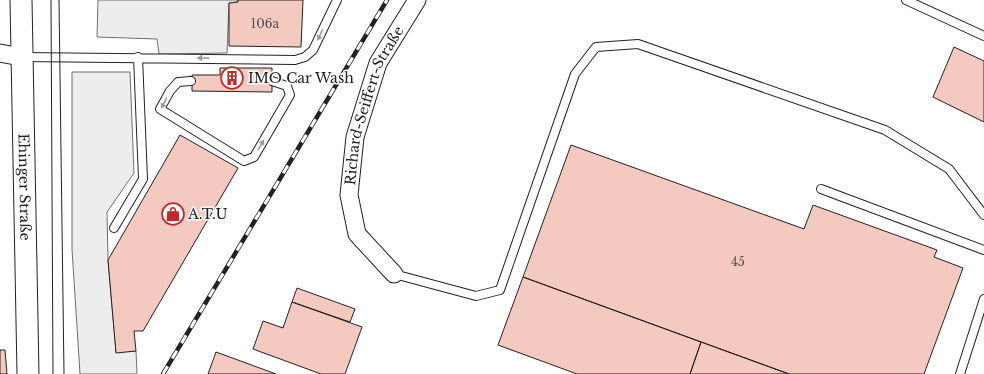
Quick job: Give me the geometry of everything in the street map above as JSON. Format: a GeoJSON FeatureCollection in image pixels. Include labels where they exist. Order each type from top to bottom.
{"type":"FeatureCollection","features":[{"type":"Feature","properties":{"kind":"street","name":"Ehinger Straße"},"geometry":{"type":"LineString","coordinates":[[21,0],[28,374]]}},
{"type":"Feature","properties":{"kind":"street","name":"Richard-Seiffert-Straße"},"geometry":{"type":"LineString","coordinates":[[394,274],[357,234],[349,194],[355,137],[378,63],[417,0]]}},
{"type":"Feature","properties":{"kind":"street"},"geometry":{"type":"LineString","coordinates":[[0,53],[21,57]]}},
{"type":"Feature","properties":{"kind":"lane"},"geometry":{"type":"LineString","coordinates":[[21,57],[138,57],[295,60],[305,57],[313,50],[337,0]]}},
{"type":"Feature","properties":{"kind":"lane"},"geometry":{"type":"LineString","coordinates":[[906,0],[984,36]]}},
{"type":"Feature","properties":{"kind":"lane"},"geometry":{"type":"LineString","coordinates":[[394,274],[476,296],[500,290],[575,74],[596,46],[638,44],[885,130],[949,169],[984,215]]}},
{"type":"Feature","properties":{"kind":"lane"},"geometry":{"type":"LineString","coordinates":[[114,228],[144,179],[138,57]]}},
{"type":"Feature","properties":{"kind":"lane"},"geometry":{"type":"LineString","coordinates":[[191,81],[178,82],[160,109],[244,161],[254,157],[290,94],[287,86],[272,81]]}},
{"type":"Feature","properties":{"kind":"lane"},"geometry":{"type":"LineString","coordinates":[[821,189],[984,250]]}},
{"type":"Feature","properties":{"kind":"lane"},"geometry":{"type":"LineString","coordinates":[[960,374],[984,299]]}},
{"type":"Feature","properties":{"kind":"shaded area"},"geometry":{"type":"Polygon","coordinates":[[[98,0],[238,0],[238,2],[229,3],[227,53],[159,54],[157,39],[97,37],[98,0]]]}},
{"type":"Feature","properties":{"kind":"shaded area"},"geometry":{"type":"Polygon","coordinates":[[[72,72],[130,72],[134,173],[107,212],[108,260],[116,352],[136,351],[137,374],[80,374],[72,249],[72,72]]]}},
{"type":"Feature","properties":{"kind":"building"},"geometry":{"type":"Polygon","coordinates":[[[238,0],[303,0],[301,47],[229,46],[229,3],[238,2],[238,0]]]}},
{"type":"Feature","properties":{"kind":"building"},"geometry":{"type":"Polygon","coordinates":[[[954,47],[984,61],[984,122],[933,97],[954,47]]]}},
{"type":"Feature","properties":{"kind":"building","name":"IMO Car Wash"},"geometry":{"type":"Polygon","coordinates":[[[220,68],[272,68],[272,92],[192,91],[192,75],[220,75],[220,68]]]}},
{"type":"Feature","properties":{"kind":"building","name":"A.T.U"},"geometry":{"type":"Polygon","coordinates":[[[180,135],[238,168],[143,331],[134,331],[136,351],[116,353],[108,260],[180,135]]]}},
{"type":"Feature","properties":{"kind":"building"},"geometry":{"type":"Polygon","coordinates":[[[571,145],[804,229],[813,205],[937,250],[934,257],[963,268],[924,374],[789,374],[523,277],[571,145]]]}},
{"type":"Feature","properties":{"kind":"building"},"geometry":{"type":"Polygon","coordinates":[[[523,277],[701,342],[690,374],[577,374],[498,345],[523,277]]]}},
{"type":"Feature","properties":{"kind":"building"},"geometry":{"type":"Polygon","coordinates":[[[297,288],[355,309],[350,322],[292,302],[297,288]]]}},
{"type":"Feature","properties":{"kind":"building"},"geometry":{"type":"Polygon","coordinates":[[[292,302],[362,327],[345,374],[321,374],[253,349],[263,321],[283,328],[292,302]]]}},
{"type":"Feature","properties":{"kind":"building"},"geometry":{"type":"Polygon","coordinates":[[[701,342],[789,374],[690,374],[701,342]]]}},
{"type":"Feature","properties":{"kind":"building"},"geometry":{"type":"Polygon","coordinates":[[[0,350],[5,350],[7,374],[0,374],[0,350]]]}},
{"type":"Feature","properties":{"kind":"building"},"geometry":{"type":"Polygon","coordinates":[[[216,352],[276,374],[208,374],[216,352]]]}},
{"type":"Feature","properties":{"kind":"tram line"},"geometry":{"type":"LineString","coordinates":[[51,0],[53,374]]}},
{"type":"Feature","properties":{"kind":"tram line"},"geometry":{"type":"LineString","coordinates":[[59,0],[64,374]]}},
{"type":"Feature","properties":{"kind":"railway"},"geometry":{"type":"LineString","coordinates":[[163,374],[387,0]]}},
{"type":"Feature","properties":{"kind":"place","name":"IMO Car Wash"},"geometry":{"type":"Point","coordinates":[232,78]}},
{"type":"Feature","properties":{"kind":"place","name":"A.T.U"},"geometry":{"type":"Point","coordinates":[173,214]}}]}
